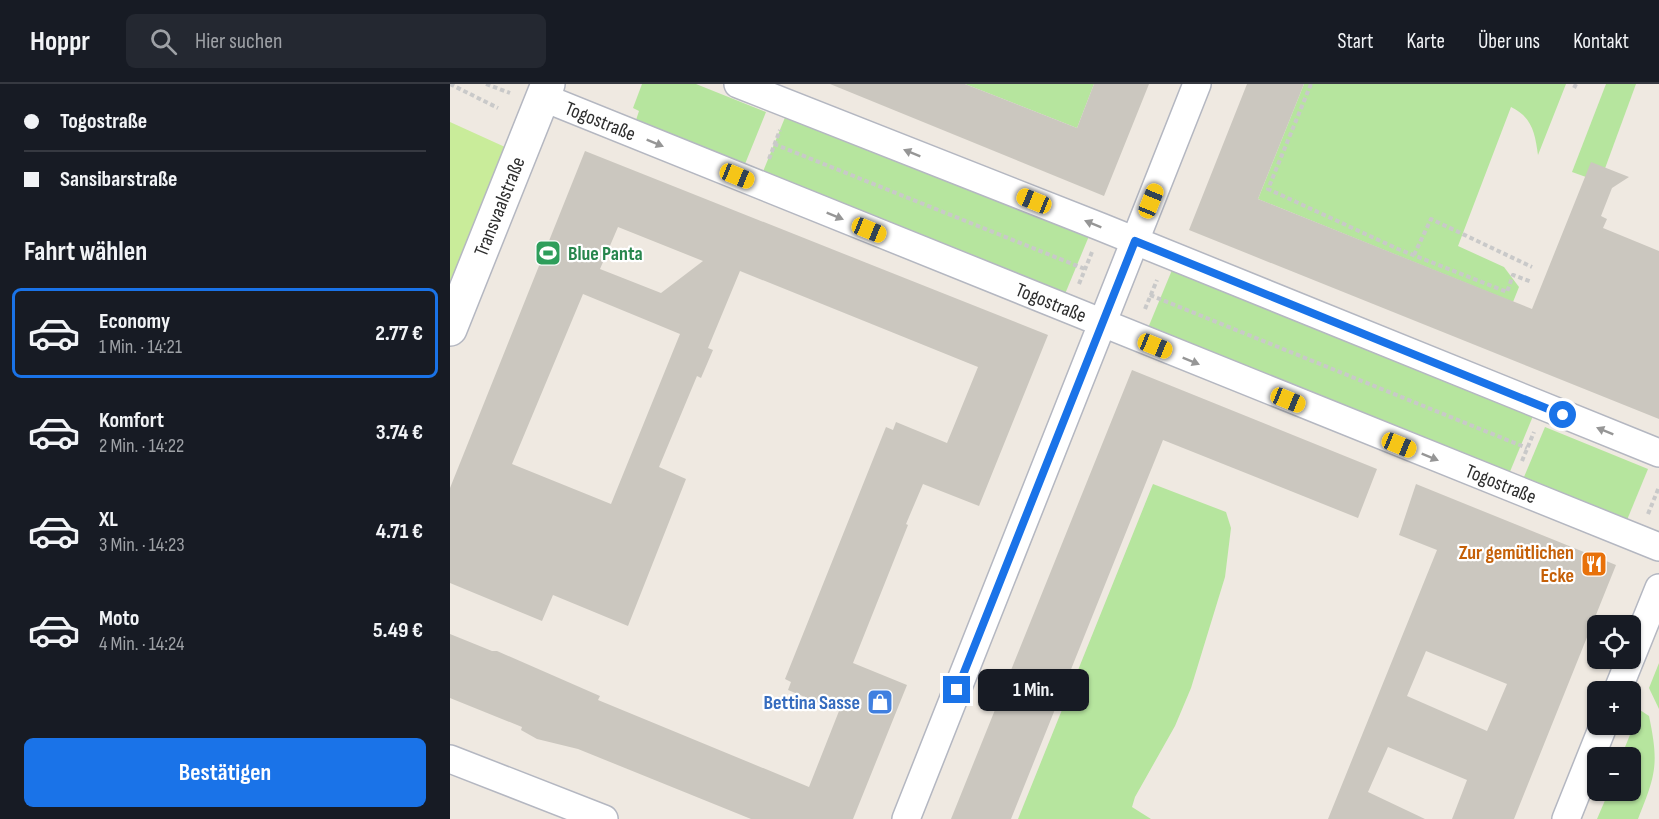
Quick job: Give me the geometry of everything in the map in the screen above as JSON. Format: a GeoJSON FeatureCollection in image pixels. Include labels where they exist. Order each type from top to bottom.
{"type":"FeatureCollection","features":[{"type":"Feature","properties":{"kind":"street"},"geometry":{"type":"LineString","coordinates":[[738,84],[1135,241],[1659,453]]}},
{"type":"Feature","properties":{"kind":"street"},"geometry":{"type":"LineString","coordinates":[[906,819],[1197,84]]}},
{"type":"Feature","properties":{"kind":"street","name":"Togostraße"},"geometry":{"type":"LineString","coordinates":[[545,91],[759,185],[1659,548]]}},
{"type":"Feature","properties":{"kind":"street","name":"Transvaalstraße"},"geometry":{"type":"LineString","coordinates":[[450,329],[545,91]]}},
{"type":"Feature","properties":{"kind":"street"},"geometry":{"type":"LineString","coordinates":[[1621,681],[1659,588]]}},
{"type":"Feature","properties":{"kind":"street"},"geometry":{"type":"LineString","coordinates":[[1566,819],[1600,735]]}},
{"type":"Feature","properties":{"kind":"street"},"geometry":{"type":"LineString","coordinates":[[450,759],[604,819]]}},
{"type":"Feature","properties":{"kind":"path"},"geometry":{"type":"LineString","coordinates":[[450,84],[498,108]]}},
{"type":"Feature","properties":{"kind":"path"},"geometry":{"type":"LineString","coordinates":[[1311,84],[1268,189],[1414,255],[1507,292],[1513,275],[1532,282]]}},
{"type":"Feature","properties":{"kind":"path"},"geometry":{"type":"LineString","coordinates":[[759,185],[789,104]]}},
{"type":"Feature","properties":{"kind":"path"},"geometry":{"type":"LineString","coordinates":[[774,144],[1085,269]]}},
{"type":"Feature","properties":{"kind":"path"},"geometry":{"type":"LineString","coordinates":[[1414,255],[1431,219],[1532,267]]}},
{"type":"Feature","properties":{"kind":"path"},"geometry":{"type":"LineString","coordinates":[[1077,289],[1096,241]]}},
{"type":"Feature","properties":{"kind":"path"},"geometry":{"type":"LineString","coordinates":[[1142,315],[1158,277]]}},
{"type":"Feature","properties":{"kind":"path"},"geometry":{"type":"LineString","coordinates":[[1150,296],[1527,448]]}},
{"type":"Feature","properties":{"kind":"path"},"geometry":{"type":"LineString","coordinates":[[1510,489],[1544,407]]}},
{"type":"Feature","properties":{"kind":"path"},"geometry":{"type":"LineString","coordinates":[[1647,518],[1659,487]]}},
{"type":"Feature","properties":{"kind":"green space"},"geometry":{"type":"Polygon","coordinates":[[[642,84],[696,84],[766,112],[745,164],[636,120],[639,111],[633,108],[642,84]]]}},
{"type":"Feature","properties":{"kind":"green space"},"geometry":{"type":"Polygon","coordinates":[[[965,84],[1094,84],[1077,128],[965,84]]]}},
{"type":"Feature","properties":{"kind":"green space"},"geometry":{"type":"Polygon","coordinates":[[[1304,84],[1566,84],[1538,155],[1531,126],[1524,116],[1511,107],[1458,246],[1504,267],[1519,287],[1513,302],[1258,199],[1304,84]]]}},
{"type":"Feature","properties":{"kind":"green space"},"geometry":{"type":"Polygon","coordinates":[[[1606,84],[1636,84],[1600,182],[1572,172],[1606,84]]]}},
{"type":"Feature","properties":{"kind":"green space"},"geometry":{"type":"Polygon","coordinates":[[[786,115],[1089,236],[1065,294],[762,174],[786,115]]]}},
{"type":"Feature","properties":{"kind":"green space"},"geometry":{"type":"Polygon","coordinates":[[[450,122],[505,147],[450,289],[450,122]]]}},
{"type":"Feature","properties":{"kind":"green space"},"geometry":{"type":"Polygon","coordinates":[[[1172,270],[1533,416],[1509,474],[1148,328],[1172,270]]]}},
{"type":"Feature","properties":{"kind":"green space"},"geometry":{"type":"Polygon","coordinates":[[[1545,427],[1648,469],[1627,520],[1524,477],[1545,427]]]}},
{"type":"Feature","properties":{"kind":"green space"},"geometry":{"type":"Polygon","coordinates":[[[1153,484],[1226,512],[1231,528],[1225,577],[1191,688],[1175,726],[1135,797],[1132,807],[1151,819],[1018,819],[1153,484]]]}},
{"type":"Feature","properties":{"kind":"green space"},"geometry":{"type":"Polygon","coordinates":[[[1659,663],[1659,709],[1649,688],[1659,663]]]}},
{"type":"Feature","properties":{"kind":"green space"},"geometry":{"type":"Polygon","coordinates":[[[1641,711],[1649,716],[1655,758],[1649,791],[1638,819],[1597,819],[1605,801],[1641,801],[1641,747],[1625,747],[1630,735],[1641,735],[1641,711]]]}},
{"type":"Feature","properties":{"kind":"building"},"geometry":{"type":"Polygon","coordinates":[[[830,84],[965,84],[1077,128],[1094,84],[1149,84],[1104,196],[830,84]]]}},
{"type":"Feature","properties":{"kind":"building"},"geometry":{"type":"Polygon","coordinates":[[[1247,84],[1304,84],[1258,199],[1532,309],[1591,162],[1629,177],[1612,188],[1601,216],[1607,219],[1603,228],[1659,251],[1659,419],[1189,230],[1247,84]]]}},
{"type":"Feature","properties":{"kind":"building"},"geometry":{"type":"Polygon","coordinates":[[[585,151],[1048,335],[979,506],[923,484],[906,524],[908,525],[853,663],[907,685],[853,819],[751,819],[578,749],[537,739],[521,730],[522,727],[450,698],[450,634],[497,651],[600,696],[598,700],[809,787],[839,711],[788,690],[791,682],[785,679],[886,427],[893,430],[896,422],[947,443],[978,367],[740,271],[708,348],[713,350],[701,378],[697,376],[659,467],[686,479],[628,626],[553,595],[542,621],[450,583],[450,488],[585,151]],[[618,227],[600,269],[661,293],[703,261],[618,227]],[[583,294],[512,464],[611,504],[680,334],[583,294]]]}},
{"type":"Feature","properties":{"kind":"building"},"geometry":{"type":"Polygon","coordinates":[[[1132,370],[1377,469],[1358,518],[1163,440],[1011,819],[951,819],[1132,370]]]}},
{"type":"Feature","properties":{"kind":"building"},"geometry":{"type":"Polygon","coordinates":[[[1416,484],[1616,565],[1596,615],[1587,615],[1587,637],[1514,819],[1452,819],[1467,780],[1388,747],[1368,792],[1425,819],[1328,819],[1437,550],[1399,535],[1416,484]],[[1426,651],[1407,696],[1487,731],[1507,684],[1426,651]]]}},
{"type":"Feature","properties":{"kind":"place","name":"Blue Panta"},"geometry":{"type":"Point","coordinates":[548,253]}},
{"type":"Feature","properties":{"kind":"place","name":"Zur gemütlichen Ecke"},"geometry":{"type":"Point","coordinates":[1594,564]}},
{"type":"Feature","properties":{"kind":"place","name":"Bettina Sasse"},"geometry":{"type":"Point","coordinates":[880,702]}},
{"type":"Feature","properties":{"kind":"route"},"geometry":{"type":"LineString","coordinates":[[957,690],[1135,241],[1563,415]]}}]}
